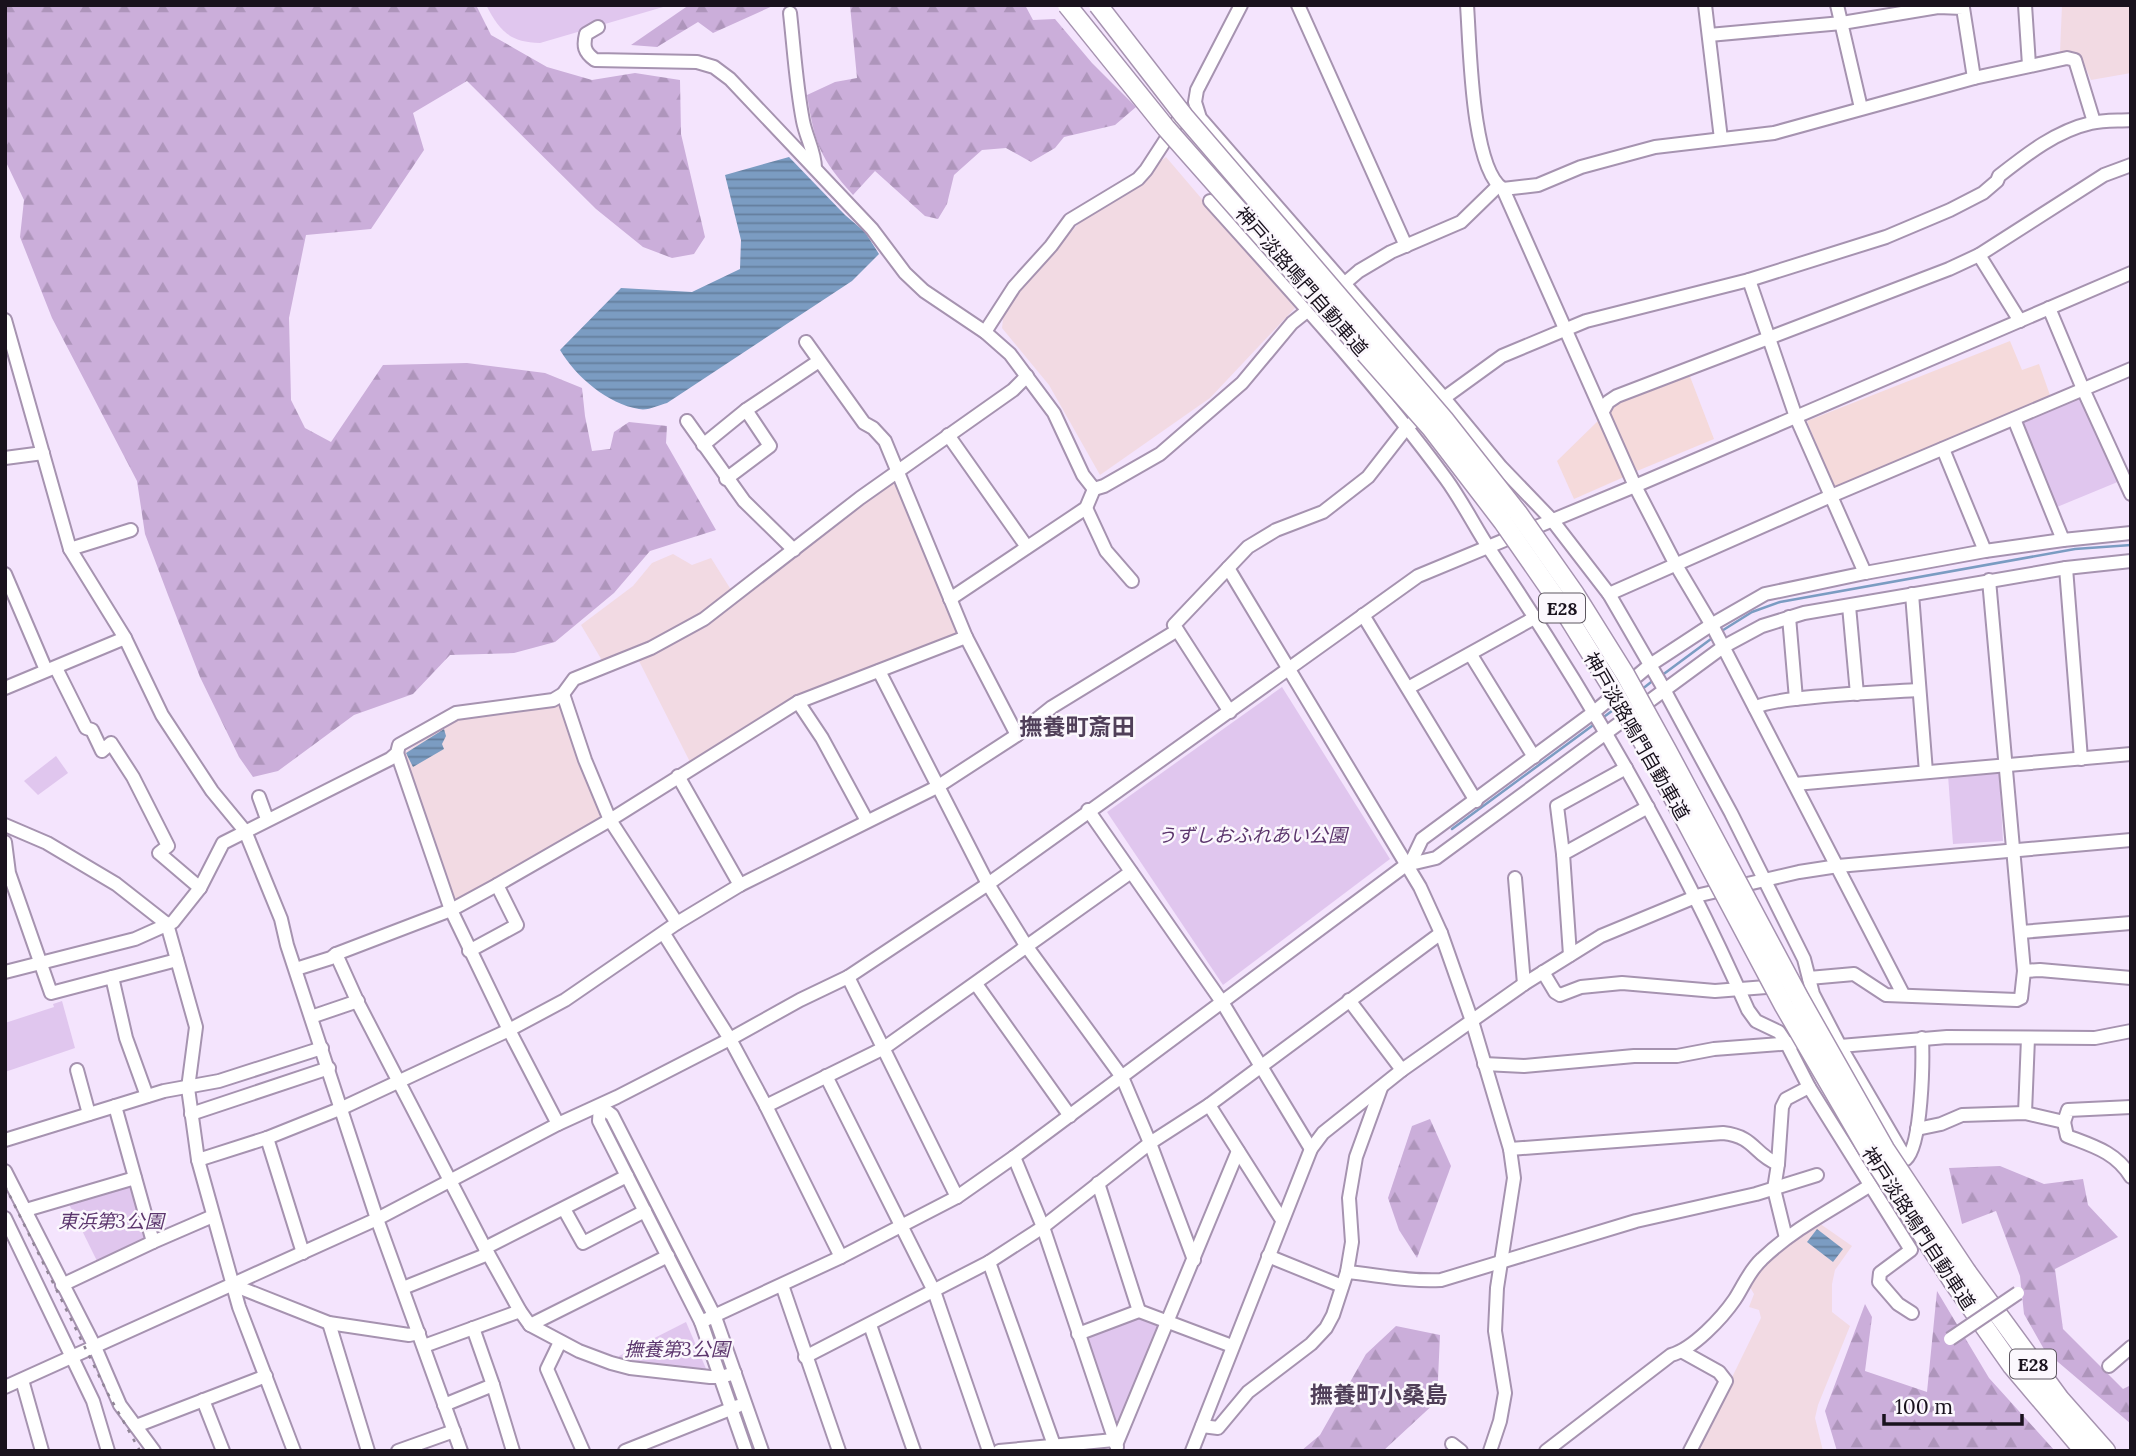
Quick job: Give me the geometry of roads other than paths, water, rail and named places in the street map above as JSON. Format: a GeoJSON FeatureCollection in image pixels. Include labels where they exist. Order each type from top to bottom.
{"type":"FeatureCollection","features":[{"type":"Feature","properties":{"kind":"highway","name":"神戸淡路鳴門自動車道"},"geometry":{"type":"LineString","coordinates":[[1067,5],[1166,128],[1431,428],[1503,522],[1560,604],[1609,683],[1651,756],[1784,1006],[1870,1154],[1960,1277],[2106,1451]]}},
{"type":"Feature","properties":{"kind":"highway","name":"神戸淡路鳴門自動車道"},"geometry":{"type":"LineString","coordinates":[[1098,5],[1184,116],[1444,419],[1518,513],[1575,594],[1667,750],[1800,999],[2012,1366],[2084,1451]]}},
{"type":"Feature","properties":{"kind":"street"},"geometry":{"type":"LineString","coordinates":[[1241,5],[1196,90],[1195,102],[1200,118],[1501,467],[1552,520],[1609,594],[1731,813],[1804,958],[1813,994],[1838,1043],[1906,1159],[1911,1154],[1917,1129],[1922,1038]]}},
{"type":"Feature","properties":{"kind":"street"},"geometry":{"type":"LineString","coordinates":[[1298,5],[1406,246]]}},
{"type":"Feature","properties":{"kind":"street"},"geometry":{"type":"LineString","coordinates":[[1467,5],[1477,124],[1483,156],[1500,187],[1635,486],[1676,565],[1717,635],[1903,994]]}},
{"type":"Feature","properties":{"kind":"street"},"geometry":{"type":"LineString","coordinates":[[1705,5],[1721,139]]}},
{"type":"Feature","properties":{"kind":"street"},"geometry":{"type":"LineString","coordinates":[[1837,5],[1861,108]]}},
{"type":"Feature","properties":{"kind":"street"},"geometry":{"type":"LineString","coordinates":[[2025,5],[2029,65]]}},
{"type":"Feature","properties":{"kind":"street"},"geometry":{"type":"LineString","coordinates":[[1709,35],[1842,23],[1938,7],[1963,8],[1974,78]]}},
{"type":"Feature","properties":{"kind":"street"},"geometry":{"type":"LineString","coordinates":[[790,13],[799,99],[815,169]]}},
{"type":"Feature","properties":{"kind":"street"},"geometry":{"type":"LineString","coordinates":[[598,27],[586,34],[583,43],[586,54],[595,60],[697,62],[714,67],[730,79],[872,229],[905,273],[923,291],[985,332],[1010,354],[1054,413],[1083,475],[1094,489]]}},
{"type":"Feature","properties":{"kind":"street"},"geometry":{"type":"LineString","coordinates":[[1094,489],[1160,454],[1242,383],[1292,323],[1359,271],[1406,246],[1461,222],[1500,187],[1538,185],[1581,167],[1655,147],[1774,133],[1974,78],[2067,58],[2076,60],[2094,122]]}},
{"type":"Feature","properties":{"kind":"street"},"geometry":{"type":"LineString","coordinates":[[985,332],[1014,287],[1070,220],[1138,179],[1188,105],[1195,102]]}},
{"type":"Feature","properties":{"kind":"street"},"geometry":{"type":"LineString","coordinates":[[1230,712],[1174,625],[1248,547],[1276,530],[1323,512],[1368,477],[1407,428],[1502,356],[1586,321],[1749,280],[1886,237],[1983,193],[1999,176],[2045,142],[2094,122],[2131,120]]}},
{"type":"Feature","properties":{"kind":"street"},"geometry":{"type":"LineString","coordinates":[[1603,411],[1608,402],[1617,396],[1845,310],[1979,255],[2104,175],[2131,166]]}},
{"type":"Feature","properties":{"kind":"street"},"geometry":{"type":"LineString","coordinates":[[1210,201],[1308,310],[1407,428],[1448,482],[1536,617],[1648,807],[1748,1010],[1756,1021],[1779,1032],[1809,1087],[1911,1250],[1880,1273],[1879,1282],[1898,1304],[1912,1314]]}},
{"type":"Feature","properties":{"kind":"street"},"geometry":{"type":"LineString","coordinates":[[1979,255],[2020,321]]}},
{"type":"Feature","properties":{"kind":"street"},"geometry":{"type":"LineString","coordinates":[[5,1387],[377,1219],[558,1124],[600,1106],[730,1040],[800,1000],[848,977],[988,884],[1418,576],[2131,273]]}},
{"type":"Feature","properties":{"kind":"street"},"geometry":{"type":"LineString","coordinates":[[1749,280],[1797,417],[1865,573]]}},
{"type":"Feature","properties":{"kind":"street"},"geometry":{"type":"LineString","coordinates":[[2049,308],[2082,389],[2131,494]]}},
{"type":"Feature","properties":{"kind":"street"},"geometry":{"type":"LineString","coordinates":[[5,320],[69,549],[125,638],[162,715],[212,791],[245,831],[281,919],[377,1219],[461,1451]]}},
{"type":"Feature","properties":{"kind":"street"},"geometry":{"type":"LineString","coordinates":[[806,342],[864,423],[885,441],[965,637],[1017,735]]}},
{"type":"Feature","properties":{"kind":"street"},"geometry":{"type":"LineString","coordinates":[[703,445],[746,410],[819,361]]}},
{"type":"Feature","properties":{"kind":"street"},"geometry":{"type":"LineString","coordinates":[[1609,594],[1831,496],[2131,369]]}},
{"type":"Feature","properties":{"kind":"street"},"geometry":{"type":"LineString","coordinates":[[558,1124],[469,951],[451,910],[397,753],[399,746],[456,713],[551,701],[562,694],[574,680],[650,648],[704,620],[860,498],[1013,390],[1027,376]]}},
{"type":"Feature","properties":{"kind":"street"},"geometry":{"type":"LineString","coordinates":[[726,479],[770,446],[746,410]]}},
{"type":"Feature","properties":{"kind":"street"},"geometry":{"type":"LineString","coordinates":[[2014,419],[2063,540]]}},
{"type":"Feature","properties":{"kind":"street"},"geometry":{"type":"LineString","coordinates":[[687,421],[744,501],[794,550]]}},
{"type":"Feature","properties":{"kind":"street"},"geometry":{"type":"LineString","coordinates":[[948,435],[1027,547]]}},
{"type":"Feature","properties":{"kind":"street"},"geometry":{"type":"LineString","coordinates":[[1943,449],[1985,551]]}},
{"type":"Feature","properties":{"kind":"street"},"geometry":{"type":"LineString","coordinates":[[5,458],[43,453]]}},
{"type":"Feature","properties":{"kind":"street"},"geometry":{"type":"LineString","coordinates":[[950,599],[1086,508],[1094,489]]}},
{"type":"Feature","properties":{"kind":"street"},"geometry":{"type":"LineString","coordinates":[[1086,508],[1106,551],[1132,581]]}},
{"type":"Feature","properties":{"kind":"street"},"geometry":{"type":"LineString","coordinates":[[69,549],[131,530]]}},
{"type":"Feature","properties":{"kind":"street"},"geometry":{"type":"LineString","coordinates":[[701,1322],[841,1257],[957,1197],[1409,864],[1436,858],[1600,722],[1717,635],[1765,594],[1985,551],[2131,533]]}},
{"type":"Feature","properties":{"kind":"street"},"geometry":{"type":"LineString","coordinates":[[1409,864],[1422,839],[1534,757],[1600,722],[1717,635],[1762,626],[1788,617],[1989,580],[2131,561]]}},
{"type":"Feature","properties":{"kind":"street"},"geometry":{"type":"LineString","coordinates":[[1228,568],[1409,864],[1441,933],[1472,1021],[1510,1149],[1514,1178],[1497,1288],[1495,1331],[1505,1394],[1490,1451]]}},
{"type":"Feature","properties":{"kind":"street"},"geometry":{"type":"LineString","coordinates":[[2066,568],[2081,759]]}},
{"type":"Feature","properties":{"kind":"street"},"geometry":{"type":"LineString","coordinates":[[5,573],[51,669],[86,728],[92,730],[102,751],[111,743],[133,776],[168,846],[159,853],[200,888]]}},
{"type":"Feature","properties":{"kind":"street"},"geometry":{"type":"LineString","coordinates":[[1543,972],[1555,992],[1560,995],[1581,987],[1622,983],[1715,991],[1853,974],[1886,995],[2021,998],[2024,971],[1989,580]]}},
{"type":"Feature","properties":{"kind":"street"},"geometry":{"type":"LineString","coordinates":[[1912,594],[1926,772]]}},
{"type":"Feature","properties":{"kind":"street"},"geometry":{"type":"LineString","coordinates":[[1849,606],[1857,694]]}},
{"type":"Feature","properties":{"kind":"street"},"geometry":{"type":"LineString","coordinates":[[1363,615],[1476,801]]}},
{"type":"Feature","properties":{"kind":"street"},"geometry":{"type":"LineString","coordinates":[[1408,688],[1536,617]]}},
{"type":"Feature","properties":{"kind":"street"},"geometry":{"type":"LineString","coordinates":[[1788,617],[1797,699]]}},
{"type":"Feature","properties":{"kind":"street"},"geometry":{"type":"LineString","coordinates":[[198,1160],[267,1138],[342,1108],[509,1030],[565,1000],[677,923],[740,885],[937,787],[1017,735],[1052,706],[1176,631]]}},
{"type":"Feature","properties":{"kind":"street"},"geometry":{"type":"LineString","coordinates":[[296,969],[331,958],[451,910],[610,820],[798,702],[965,637]]}},
{"type":"Feature","properties":{"kind":"street"},"geometry":{"type":"LineString","coordinates":[[5,688],[125,638]]}},
{"type":"Feature","properties":{"kind":"street"},"geometry":{"type":"LineString","coordinates":[[1471,655],[1534,757]]}},
{"type":"Feature","properties":{"kind":"street"},"geometry":{"type":"LineString","coordinates":[[878,671],[988,884],[1027,947],[1122,1077],[1194,1260]]}},
{"type":"Feature","properties":{"kind":"street"},"geometry":{"type":"LineString","coordinates":[[1755,708],[1761,703],[1797,699],[1919,690]]}},
{"type":"Feature","properties":{"kind":"street"},"geometry":{"type":"LineString","coordinates":[[562,694],[610,820],[677,923]]}},
{"type":"Feature","properties":{"kind":"street"},"geometry":{"type":"LineString","coordinates":[[798,702],[822,738],[867,821]]}},
{"type":"Feature","properties":{"kind":"street"},"geometry":{"type":"LineString","coordinates":[[5,972],[135,939],[173,922],[200,888],[223,843],[397,753]]}},
{"type":"Feature","properties":{"kind":"street"},"geometry":{"type":"LineString","coordinates":[[1795,783],[2131,754]]}},
{"type":"Feature","properties":{"kind":"street"},"geometry":{"type":"LineString","coordinates":[[1570,955],[1558,806],[1626,768]]}},
{"type":"Feature","properties":{"kind":"street"},"geometry":{"type":"LineString","coordinates":[[678,776],[740,885]]}},
{"type":"Feature","properties":{"kind":"street"},"geometry":{"type":"LineString","coordinates":[[259,797],[267,819]]}},
{"type":"Feature","properties":{"kind":"street"},"geometry":{"type":"LineString","coordinates":[[1563,854],[1648,807]]}},
{"type":"Feature","properties":{"kind":"street"},"geometry":{"type":"LineString","coordinates":[[1088,810],[1222,1002],[1311,1149]]}},
{"type":"Feature","properties":{"kind":"street"},"geometry":{"type":"LineString","coordinates":[[5,825],[47,843],[116,884],[167,924],[196,1027],[188,1088],[198,1160],[233,1285],[294,1451]]}},
{"type":"Feature","properties":{"kind":"street"},"geometry":{"type":"LineString","coordinates":[[1192,1451],[1311,1149],[1323,1133],[1402,1070],[1524,984],[1601,936],[1695,898],[1763,880],[1838,866],[2131,840]]}},
{"type":"Feature","properties":{"kind":"street"},"geometry":{"type":"LineString","coordinates":[[5,842],[9,873],[53,998],[112,977],[177,960]]}},
{"type":"Feature","properties":{"kind":"street"},"geometry":{"type":"LineString","coordinates":[[766,1106],[884,1048],[1131,872]]}},
{"type":"Feature","properties":{"kind":"street"},"geometry":{"type":"LineString","coordinates":[[1515,878],[1524,984]]}},
{"type":"Feature","properties":{"kind":"street"},"geometry":{"type":"LineString","coordinates":[[469,951],[517,925],[498,885]]}},
{"type":"Feature","properties":{"kind":"street"},"geometry":{"type":"LineString","coordinates":[[2021,932],[2131,923]]}},
{"type":"Feature","properties":{"kind":"street"},"geometry":{"type":"LineString","coordinates":[[805,1357],[989,1262],[1043,1227],[1150,1143],[1209,1105],[1441,933]]}},
{"type":"Feature","properties":{"kind":"street"},"geometry":{"type":"LineString","coordinates":[[664,934],[730,1040],[841,1257]]}},
{"type":"Feature","properties":{"kind":"street"},"geometry":{"type":"LineString","coordinates":[[337,954],[398,1081],[486,1251],[530,1325],[560,1342],[630,1368],[721,1377],[735,1373]]}},
{"type":"Feature","properties":{"kind":"street"},"geometry":{"type":"LineString","coordinates":[[2024,971],[2131,978]]}},
{"type":"Feature","properties":{"kind":"street"},"geometry":{"type":"LineString","coordinates":[[112,977],[126,1038],[148,1096]]}},
{"type":"Feature","properties":{"kind":"street"},"geometry":{"type":"LineString","coordinates":[[848,977],[957,1197]]}},
{"type":"Feature","properties":{"kind":"street"},"geometry":{"type":"LineString","coordinates":[[976,984],[1070,1115]]}},
{"type":"Feature","properties":{"kind":"street"},"geometry":{"type":"LineString","coordinates":[[1349,1000],[1402,1070]]}},
{"type":"Feature","properties":{"kind":"street"},"geometry":{"type":"LineString","coordinates":[[311,1017],[358,1001]]}},
{"type":"Feature","properties":{"kind":"street"},"geometry":{"type":"LineString","coordinates":[[1484,1065],[1524,1066],[1634,1056],[1677,1056],[1714,1049],[1922,1038],[2095,1038],[2131,1031]]}},
{"type":"Feature","properties":{"kind":"street"},"geometry":{"type":"LineString","coordinates":[[2025,1113],[2028,1038]]}},
{"type":"Feature","properties":{"kind":"street"},"geometry":{"type":"LineString","coordinates":[[5,1140],[164,1091],[219,1081],[322,1048]]}},
{"type":"Feature","properties":{"kind":"street"},"geometry":{"type":"LineString","coordinates":[[191,1114],[329,1068]]}},
{"type":"Feature","properties":{"kind":"street"},"geometry":{"type":"LineString","coordinates":[[77,1070],[89,1114]]}},
{"type":"Feature","properties":{"kind":"street"},"geometry":{"type":"LineString","coordinates":[[826,1076],[934,1291],[989,1451]]}},
{"type":"Feature","properties":{"kind":"street"},"geometry":{"type":"LineString","coordinates":[[1786,1238],[1774,1189],[1782,1107],[1786,1099],[1809,1087]]}},
{"type":"Feature","properties":{"kind":"street"},"geometry":{"type":"LineString","coordinates":[[1202,1426],[1218,1428],[1248,1392],[1311,1344],[1330,1321],[1347,1272],[1352,1242],[1349,1198],[1356,1157],[1381,1088]]}},
{"type":"Feature","properties":{"kind":"street"},"geometry":{"type":"LineString","coordinates":[[1209,1105],[1282,1220]]}},
{"type":"Feature","properties":{"kind":"street"},"geometry":{"type":"LineString","coordinates":[[115,1106],[153,1242]]}},
{"type":"Feature","properties":{"kind":"street"},"geometry":{"type":"LineString","coordinates":[[600,1106],[599,1121],[701,1322],[747,1451]]}},
{"type":"Feature","properties":{"kind":"street"},"geometry":{"type":"LineString","coordinates":[[600,1106],[612,1115],[715,1317],[762,1451]]}},
{"type":"Feature","properties":{"kind":"street"},"geometry":{"type":"LineString","coordinates":[[2131,1107],[2068,1110],[2064,1122],[2067,1136],[2115,1156],[2131,1177]]}},
{"type":"Feature","properties":{"kind":"street"},"geometry":{"type":"LineString","coordinates":[[1917,1129],[1941,1124],[1962,1115],[2025,1113],[2064,1122]]}},
{"type":"Feature","properties":{"kind":"street"},"geometry":{"type":"LineString","coordinates":[[1510,1149],[1723,1133],[1739,1135],[1765,1159],[1778,1164]]}},
{"type":"Feature","properties":{"kind":"street"},"geometry":{"type":"LineString","coordinates":[[267,1138],[303,1253]]}},
{"type":"Feature","properties":{"kind":"street"},"geometry":{"type":"LineString","coordinates":[[1116,1445],[1238,1150]]}},
{"type":"Feature","properties":{"kind":"street"},"geometry":{"type":"LineString","coordinates":[[1014,1157],[1043,1227],[1116,1445]]}},
{"type":"Feature","properties":{"kind":"street"},"geometry":{"type":"LineString","coordinates":[[5,1171],[95,1347],[120,1405],[154,1451]]}},
{"type":"Feature","properties":{"kind":"street"},"geometry":{"type":"LineString","coordinates":[[1347,1272],[1422,1281],[1440,1280],[1636,1221],[1774,1189],[1817,1175]]}},
{"type":"Feature","properties":{"kind":"street"},"geometry":{"type":"LineString","coordinates":[[402,1288],[486,1251],[627,1176]]}},
{"type":"Feature","properties":{"kind":"street"},"geometry":{"type":"LineString","coordinates":[[26,1210],[135,1178]]}},
{"type":"Feature","properties":{"kind":"street"},"geometry":{"type":"LineString","coordinates":[[1098,1183],[1139,1311]]}},
{"type":"Feature","properties":{"kind":"street"},"geometry":{"type":"LineString","coordinates":[[1546,1451],[1671,1355],[1683,1352],[1724,1314],[1748,1275],[1786,1238],[1869,1186]]}},
{"type":"Feature","properties":{"kind":"street"},"geometry":{"type":"LineString","coordinates":[[564,1209],[583,1243],[645,1211]]}},
{"type":"Feature","properties":{"kind":"street"},"geometry":{"type":"LineString","coordinates":[[62,1285],[213,1216]]}},
{"type":"Feature","properties":{"kind":"street"},"geometry":{"type":"LineString","coordinates":[[5,1218],[73,1357],[100,1420],[108,1451]]}},
{"type":"Feature","properties":{"kind":"street"},"geometry":{"type":"LineString","coordinates":[[530,1325],[668,1256]]}},
{"type":"Feature","properties":{"kind":"street"},"geometry":{"type":"LineString","coordinates":[[1268,1256],[1342,1286]]}},
{"type":"Feature","properties":{"kind":"street"},"geometry":{"type":"LineString","coordinates":[[989,1262],[1054,1445]]}},
{"type":"Feature","properties":{"kind":"street"},"geometry":{"type":"LineString","coordinates":[[233,1285],[329,1323],[409,1335],[421,1340],[472,1328],[520,1311]]}},
{"type":"Feature","properties":{"kind":"street"},"geometry":{"type":"LineString","coordinates":[[782,1285],[839,1451]]}},
{"type":"Feature","properties":{"kind":"street"},"geometry":{"type":"LineString","coordinates":[[1950,1339],[2018,1293]]}},
{"type":"Feature","properties":{"kind":"street"},"geometry":{"type":"LineString","coordinates":[[1078,1334],[1139,1311],[1232,1346]]}},
{"type":"Feature","properties":{"kind":"street"},"geometry":{"type":"LineString","coordinates":[[329,1323],[368,1451]]}},
{"type":"Feature","properties":{"kind":"street"},"geometry":{"type":"LineString","coordinates":[[870,1325],[914,1451]]}},
{"type":"Feature","properties":{"kind":"street"},"geometry":{"type":"LineString","coordinates":[[472,1328],[513,1451]]}},
{"type":"Feature","properties":{"kind":"street"},"geometry":{"type":"LineString","coordinates":[[560,1342],[547,1369],[583,1451]]}},
{"type":"Feature","properties":{"kind":"street"},"geometry":{"type":"LineString","coordinates":[[2109,1366],[2131,1348]]}},
{"type":"Feature","properties":{"kind":"street"},"geometry":{"type":"LineString","coordinates":[[1683,1352],[1719,1372],[1726,1381],[1690,1451]]}},
{"type":"Feature","properties":{"kind":"street"},"geometry":{"type":"LineString","coordinates":[[136,1426],[266,1376]]}},
{"type":"Feature","properties":{"kind":"street"},"geometry":{"type":"LineString","coordinates":[[22,1380],[42,1451]]}},
{"type":"Feature","properties":{"kind":"street"},"geometry":{"type":"LineString","coordinates":[[444,1405],[493,1385]]}},
{"type":"Feature","properties":{"kind":"street"},"geometry":{"type":"LineString","coordinates":[[203,1400],[223,1451]]}},
{"type":"Feature","properties":{"kind":"street"},"geometry":{"type":"LineString","coordinates":[[625,1451],[746,1404]]}},
{"type":"Feature","properties":{"kind":"street"},"geometry":{"type":"LineString","coordinates":[[398,1451],[454,1431]]}},
{"type":"Feature","properties":{"kind":"street"},"geometry":{"type":"LineString","coordinates":[[999,1451],[1054,1445],[1116,1445]]}},
{"type":"Feature","properties":{"kind":"water"},"geometry":{"type":"Polygon","coordinates":[[[789,157],[865,232],[879,254],[852,281],[667,403],[639,409],[616,401],[594,388],[575,370],[560,350],[621,288],[692,292],[740,269],[741,240],[725,175],[789,157]]]}},
{"type":"Feature","properties":{"kind":"water"},"geometry":{"type":"Polygon","coordinates":[[[444,729],[444,749],[413,767],[406,753],[444,729]]]}},
{"type":"Feature","properties":{"kind":"water"},"geometry":{"type":"Polygon","coordinates":[[[1817,1229],[1843,1249],[1833,1262],[1807,1242],[1817,1229]]]}},
{"type":"Feature","properties":{"kind":"waterway"},"geometry":{"type":"LineString","coordinates":[[1720,632],[1752,612],[1780,602],[2075,549],[2131,545]]}},
{"type":"Feature","properties":{"kind":"waterway"},"geometry":{"type":"LineString","coordinates":[[1661,676],[1715,636]]}},
{"type":"Feature","properties":{"kind":"waterway"},"geometry":{"type":"LineString","coordinates":[[1641,690],[1655,679]]}},
{"type":"Feature","properties":{"kind":"waterway"},"geometry":{"type":"LineString","coordinates":[[1601,719],[1616,708]]}},
{"type":"Feature","properties":{"kind":"waterway"},"geometry":{"type":"LineString","coordinates":[[1452,829],[1596,723]]}},
{"type":"Feature","properties":{"kind":"railway"},"geometry":{"type":"LineString","coordinates":[[5,1186],[107,1392],[140,1451]]}},
{"type":"Feature","properties":{"kind":"district","name":"撫養町斎田"},"geometry":{"type":"Point","coordinates":[1077,726]}},
{"type":"Feature","properties":{"kind":"district","name":"撫養町小桑島"},"geometry":{"type":"Point","coordinates":[1379,1394]}},
{"type":"Feature","properties":{"kind":"park label","name":"うずしおふれあい公園"},"geometry":{"type":"Point","coordinates":[1252,835]}},
{"type":"Feature","properties":{"kind":"park label","name":"東浜第3公園"},"geometry":{"type":"Point","coordinates":[111,1221]}},
{"type":"Feature","properties":{"kind":"park label","name":"撫養第3公園"},"geometry":{"type":"Point","coordinates":[677,1349]}}]}
